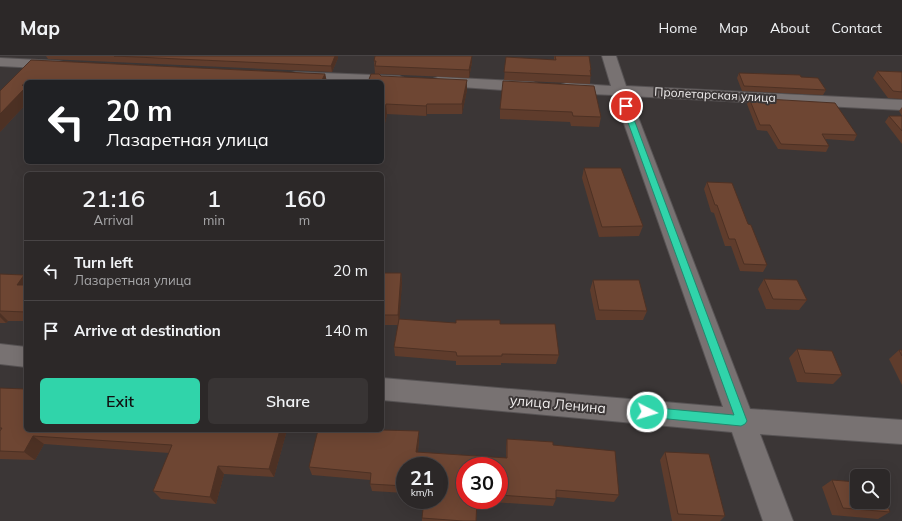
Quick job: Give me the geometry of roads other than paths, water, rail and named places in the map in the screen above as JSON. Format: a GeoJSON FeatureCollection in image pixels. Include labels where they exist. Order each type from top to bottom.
{"type":"FeatureCollection","features":[{"type":"Feature","properties":{"kind":"street"},"geometry":{"type":"LineString","coordinates":[[609,56],[620,90],[778,521]]}},
{"type":"Feature","properties":{"kind":"street"},"geometry":{"type":"LineString","coordinates":[[0,76],[11,60],[69,66]]}},
{"type":"Feature","properties":{"kind":"street","name":"Пролетарская улица"},"geometry":{"type":"LineString","coordinates":[[285,75],[620,90],[902,105]]}},
{"type":"Feature","properties":{"kind":"street"},"geometry":{"type":"LineString","coordinates":[[0,354],[24,357]]}},
{"type":"Feature","properties":{"kind":"street","name":"улица Ленина"},"geometry":{"type":"LineString","coordinates":[[384,389],[741,421],[902,432]]}}]}
